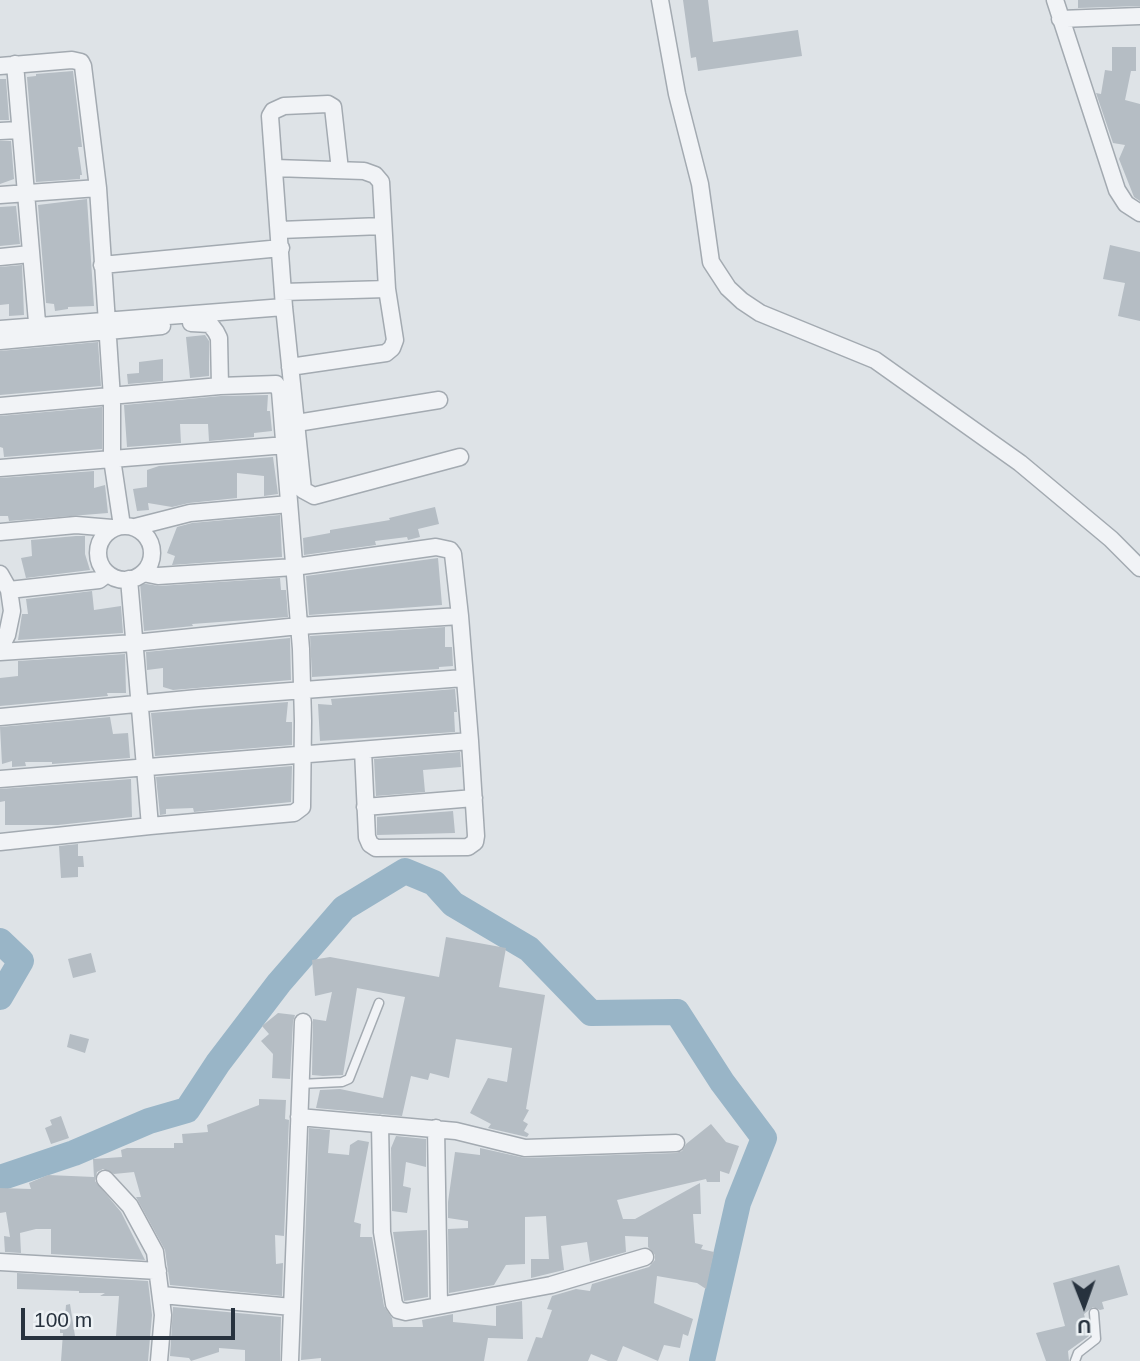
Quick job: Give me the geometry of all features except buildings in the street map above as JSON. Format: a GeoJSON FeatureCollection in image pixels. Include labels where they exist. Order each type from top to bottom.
{"type":"FeatureCollection","features":[{"type":"Feature","properties":{"kind":"street"},"geometry":{"type":"LineString","coordinates":[[660,0],[677,94],[700,184],[711,262],[727,288],[760,313],[875,360],[1020,463],[1111,539],[1140,568]]}},
{"type":"Feature","properties":{"kind":"street"},"geometry":{"type":"LineString","coordinates":[[1055,0],[1117,190],[1126,204],[1140,214]]}},
{"type":"Feature","properties":{"kind":"street"},"geometry":{"type":"LineString","coordinates":[[1060,19],[1140,16]]}},
{"type":"Feature","properties":{"kind":"street"},"geometry":{"type":"LineString","coordinates":[[38,332],[19,130],[8,65],[68,60],[81,62],[83,66],[98,188],[112,398],[112,459],[123,527]]}},
{"type":"Feature","properties":{"kind":"street"},"geometry":{"type":"LineString","coordinates":[[340,170],[333,107],[328,104],[284,106],[273,111],[270,116],[284,299],[303,490],[314,496],[460,457]]}},
{"type":"Feature","properties":{"kind":"street"},"geometry":{"type":"LineString","coordinates":[[0,131],[19,130]]}},
{"type":"Feature","properties":{"kind":"street"},"geometry":{"type":"LineString","coordinates":[[238,377],[290,371],[386,352],[392,348],[395,340],[387,289],[381,183],[375,175],[363,171],[275,168]]}},
{"type":"Feature","properties":{"kind":"street"},"geometry":{"type":"LineString","coordinates":[[0,195],[98,188]]}},
{"type":"Feature","properties":{"kind":"street"},"geometry":{"type":"LineString","coordinates":[[280,230],[382,226]]}},
{"type":"Feature","properties":{"kind":"street"},"geometry":{"type":"LineString","coordinates":[[102,265],[281,248]]}},
{"type":"Feature","properties":{"kind":"street"},"geometry":{"type":"LineString","coordinates":[[0,257],[30,254]]}},
{"type":"Feature","properties":{"kind":"street"},"geometry":{"type":"LineString","coordinates":[[106,326],[284,299],[387,289]]}},
{"type":"Feature","properties":{"kind":"street"},"geometry":{"type":"LineString","coordinates":[[0,341],[38,332],[205,322],[210,324],[219,338],[220,386]]}},
{"type":"Feature","properties":{"kind":"street"},"geometry":{"type":"LineString","coordinates":[[0,329],[38,332]]}},
{"type":"Feature","properties":{"kind":"street"},"geometry":{"type":"LineString","coordinates":[[0,406],[112,398],[220,386],[276,384],[281,396],[286,445],[303,691],[303,803],[298,812],[0,842]]}},
{"type":"Feature","properties":{"kind":"street"},"geometry":{"type":"LineString","coordinates":[[297,423],[439,400]]}},
{"type":"Feature","properties":{"kind":"street"},"geometry":{"type":"LineString","coordinates":[[0,468],[286,445]]}},
{"type":"Feature","properties":{"kind":"street"},"geometry":{"type":"LineString","coordinates":[[289,504],[190,513],[123,527],[101,539],[97,554],[107,574],[122,580],[136,576],[293,567],[444,547],[453,554],[460,616],[475,842],[468,847],[376,848],[370,844],[367,837],[363,750]]}},
{"type":"Feature","properties":{"kind":"street"},"geometry":{"type":"LineString","coordinates":[[0,532],[76,526],[123,527],[142,531],[151,544],[151,559],[136,576],[134,643],[150,827]]}},
{"type":"Feature","properties":{"kind":"street"},"geometry":{"type":"LineString","coordinates":[[0,574],[9,590],[12,611],[7,635],[0,651],[134,643],[299,626],[460,616]]}},
{"type":"Feature","properties":{"kind":"street"},"geometry":{"type":"LineString","coordinates":[[9,590],[99,580],[107,574]]}},
{"type":"Feature","properties":{"kind":"street"},"geometry":{"type":"LineString","coordinates":[[0,717],[464,677]]}},
{"type":"Feature","properties":{"kind":"street"},"geometry":{"type":"LineString","coordinates":[[0,779],[470,741]]}},
{"type":"Feature","properties":{"kind":"street"},"geometry":{"type":"LineString","coordinates":[[365,807],[474,798]]}},
{"type":"Feature","properties":{"kind":"street"},"geometry":{"type":"LineString","coordinates":[[290,1361],[303,1022]]}},
{"type":"Feature","properties":{"kind":"street"},"geometry":{"type":"LineString","coordinates":[[299,1117],[436,1128],[479,1135],[525,1148],[676,1143]]}},
{"type":"Feature","properties":{"kind":"street"},"geometry":{"type":"LineString","coordinates":[[380,1124],[382,1232],[394,1304],[398,1310],[406,1312],[551,1285],[645,1257]]}},
{"type":"Feature","properties":{"kind":"street"},"geometry":{"type":"LineString","coordinates":[[436,1128],[439,1305]]}},
{"type":"Feature","properties":{"kind":"street"},"geometry":{"type":"LineString","coordinates":[[105,1179],[130,1206],[155,1252],[163,1315],[159,1361]]}},
{"type":"Feature","properties":{"kind":"street"},"geometry":{"type":"LineString","coordinates":[[0,1262],[158,1271]]}},
{"type":"Feature","properties":{"kind":"street"},"geometry":{"type":"LineString","coordinates":[[162,1295],[292,1307]]}},
{"type":"Feature","properties":{"kind":"lane"},"geometry":{"type":"LineString","coordinates":[[300,1084],[342,1082],[349,1079],[379,1003]]}},
{"type":"Feature","properties":{"kind":"lane"},"geometry":{"type":"LineString","coordinates":[[1075,1361],[1079,1353],[1096,1339],[1094,1313]]}},
{"type":"Feature","properties":{"kind":"waterway"},"geometry":{"type":"LineString","coordinates":[[0,1178],[74,1153],[149,1121],[187,1110],[218,1063],[279,983],[344,908],[405,871],[434,883],[453,904],[529,949],[591,1013],[677,1012],[722,1082],[764,1138],[738,1203],[702,1361]]}},
{"type":"Feature","properties":{"kind":"waterway"},"geometry":{"type":"LineString","coordinates":[[0,941],[21,961],[0,997]]}}]}
